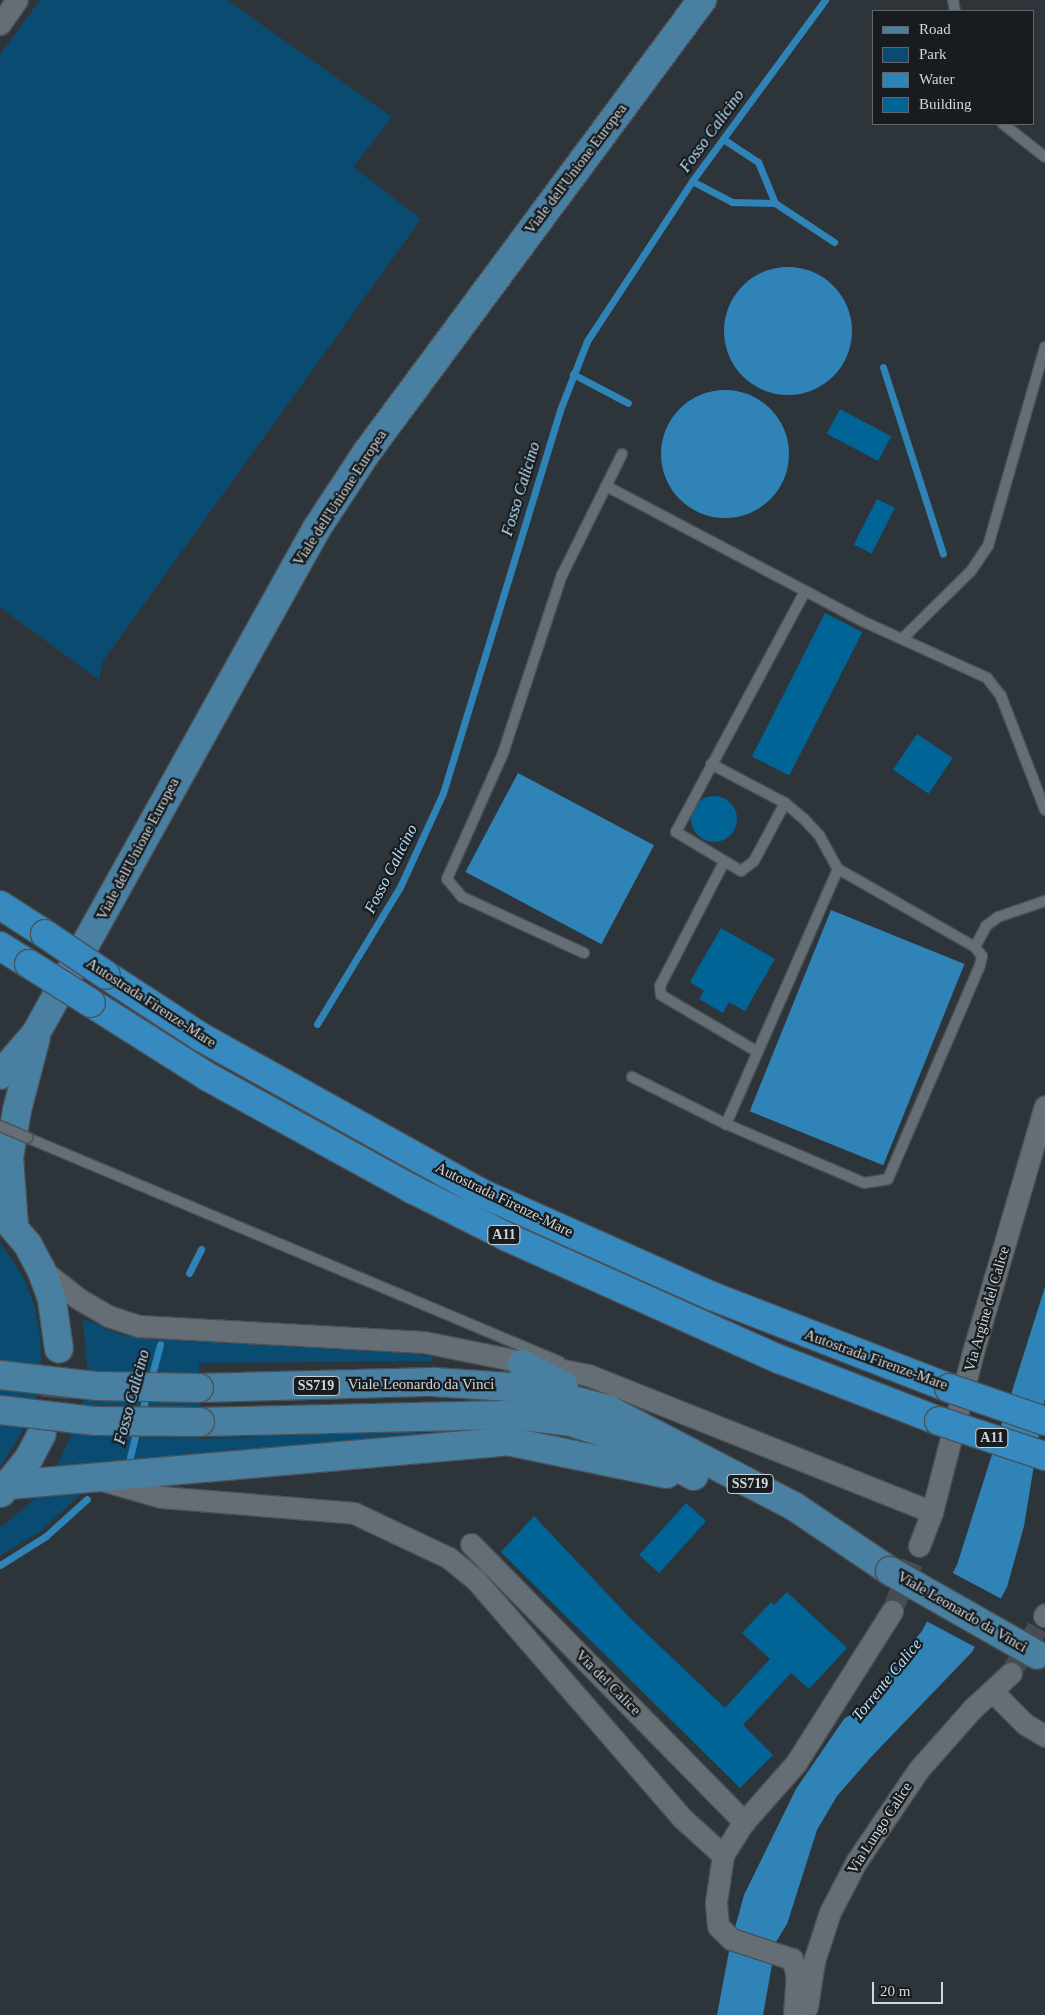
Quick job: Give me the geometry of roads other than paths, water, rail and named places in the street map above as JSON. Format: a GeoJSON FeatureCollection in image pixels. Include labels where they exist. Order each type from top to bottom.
{"type":"FeatureCollection","features":[{"type":"Feature","properties":{"kind":"highway","name":"Autostrada Firenze-Mare"},"geometry":{"type":"LineString","coordinates":[[0,905],[201,1037],[479,1192],[712,1296],[949,1388],[1045,1421]]}},
{"type":"Feature","properties":{"kind":"highway","name":"Autostrada Firenze-Mare"},"geometry":{"type":"LineString","coordinates":[[0,946],[217,1081],[499,1232],[779,1359],[939,1421],[1045,1456]]}},
{"type":"Feature","properties":{"kind":"main road","name":"Viale dell'Unione Europea"},"geometry":{"type":"LineString","coordinates":[[0,1075],[36,1033],[317,528],[367,452],[702,0]]}},
{"type":"Feature","properties":{"kind":"main road","name":"Viale dell'Unione Europea"},"geometry":{"type":"LineString","coordinates":[[36,1033],[16,1110],[9,1158],[7,1219],[41,1269],[52,1300],[59,1349]]}},
{"type":"Feature","properties":{"kind":"main road"},"geometry":{"type":"LineString","coordinates":[[522,1364],[607,1409]]}},
{"type":"Feature","properties":{"kind":"main road","name":"Viale Leonardo da Vinci"},"geometry":{"type":"LineString","coordinates":[[0,1375],[97,1386],[199,1388],[470,1384],[526,1388],[607,1409],[795,1508],[888,1570],[1041,1658]]}},
{"type":"Feature","properties":{"kind":"main road","name":"Viale Leonardo da Vinci"},"geometry":{"type":"LineString","coordinates":[[0,1410],[95,1421],[200,1422],[515,1414],[571,1422],[620,1438],[803,1533],[888,1570]]}},
{"type":"Feature","properties":{"kind":"main road"},"geometry":{"type":"LineString","coordinates":[[5,1489],[42,1434]]}},
{"type":"Feature","properties":{"kind":"main road"},"geometry":{"type":"LineString","coordinates":[[5,1489],[90,1476],[507,1441],[710,1484]]}},
{"type":"Feature","properties":{"kind":"street"},"geometry":{"type":"LineString","coordinates":[[0,24],[17,0]]}},
{"type":"Feature","properties":{"kind":"street","name":"Via Argine del Calice"},"geometry":{"type":"LineString","coordinates":[[918,1546],[932,1512],[973,1352],[1045,1106]]}},
{"type":"Feature","properties":{"kind":"street","name":"Viale Leonardo da Vinci"},"geometry":{"type":"LineString","coordinates":[[41,1269],[79,1300],[108,1316],[139,1326],[424,1342],[522,1364],[588,1376],[932,1512]]}},
{"type":"Feature","properties":{"kind":"street"},"geometry":{"type":"LineString","coordinates":[[90,1476],[161,1497],[354,1513],[449,1558],[476,1580],[682,1818],[723,1855]]}},
{"type":"Feature","properties":{"kind":"street","name":"Via del Calice"},"geometry":{"type":"LineString","coordinates":[[471,1544],[744,1822]]}},
{"type":"Feature","properties":{"kind":"street"},"geometry":{"type":"LineString","coordinates":[[794,2015],[794,1962],[777,1952],[732,1939],[722,1932],[716,1919],[723,1855],[744,1822],[796,1763],[892,1611]]}},
{"type":"Feature","properties":{"kind":"street","name":"Via Lungo Calice"},"geometry":{"type":"LineString","coordinates":[[806,2015],[814,1961],[830,1912],[856,1862],[919,1769],[972,1709],[993,1692],[1011,1673]]}},
{"type":"Feature","properties":{"kind":"street"},"geometry":{"type":"LineString","coordinates":[[993,1692],[1025,1724],[1045,1736]]}},
{"type":"Feature","properties":{"kind":"lane"},"geometry":{"type":"LineString","coordinates":[[1004,125],[1045,157]]}},
{"type":"Feature","properties":{"kind":"lane"},"geometry":{"type":"LineString","coordinates":[[903,638],[975,567],[988,546],[1045,347]]}},
{"type":"Feature","properties":{"kind":"lane"},"geometry":{"type":"LineString","coordinates":[[584,953],[462,897],[447,879],[502,753],[562,575],[622,454]]}},
{"type":"Feature","properties":{"kind":"lane"},"geometry":{"type":"LineString","coordinates":[[606,486],[805,591],[972,669],[997,688],[1045,810]]}},
{"type":"Feature","properties":{"kind":"lane"},"geometry":{"type":"LineString","coordinates":[[785,803],[748,868],[741,871],[676,832],[805,591]]}},
{"type":"Feature","properties":{"kind":"lane"},"geometry":{"type":"LineString","coordinates":[[632,1077],[726,1124],[864,1183],[888,1179],[980,965],[982,956],[975,947],[838,869],[819,835],[785,803],[711,764]]}},
{"type":"Feature","properties":{"kind":"lane"},"geometry":{"type":"LineString","coordinates":[[724,862],[660,986],[661,995],[756,1051]]}},
{"type":"Feature","properties":{"kind":"lane"},"geometry":{"type":"LineString","coordinates":[[726,1124],[756,1051],[838,869]]}},
{"type":"Feature","properties":{"kind":"lane"},"geometry":{"type":"LineString","coordinates":[[975,947],[990,920],[1045,901]]}},
{"type":"Feature","properties":{"kind":"lane"},"geometry":{"type":"LineString","coordinates":[[0,1126],[588,1376]]}},
{"type":"Feature","properties":{"kind":"water"},"geometry":{"type":"Polygon","coordinates":[[[788,267],[812,272],[833,286],[847,307],[852,331],[847,355],[833,376],[812,390],[788,395],[764,390],[743,376],[729,355],[724,331],[729,307],[743,286],[764,272],[788,267]]]}},
{"type":"Feature","properties":{"kind":"water"},"geometry":{"type":"Polygon","coordinates":[[[725,390],[749,395],[770,409],[784,430],[789,454],[784,478],[770,499],[749,513],[725,518],[701,513],[680,499],[666,478],[661,454],[666,430],[680,409],[701,395],[725,390]]]}},
{"type":"Feature","properties":{"kind":"water"},"geometry":{"type":"Polygon","coordinates":[[[518,773],[654,845],[601,944],[465,872],[518,773]]]}},
{"type":"Feature","properties":{"kind":"water"},"geometry":{"type":"Polygon","coordinates":[[[831,910],[965,964],[883,1165],[750,1111],[831,910]]]}},
{"type":"Feature","properties":{"kind":"water","name":"Torrente Calice"},"geometry":{"type":"Polygon","coordinates":[[[1045,1287],[1045,1398],[1024,1526],[1007,1587],[972,1652],[872,1756],[837,1796],[817,1830],[787,1924],[776,1942],[763,2015],[717,2015],[730,1946],[744,1895],[796,1789],[844,1719],[856,1711],[922,1631],[957,1565],[1045,1287]]]}},
{"type":"Feature","properties":{"kind":"waterway","name":"Fosso Calicino"},"geometry":{"type":"LineString","coordinates":[[317,1024],[400,887],[443,793],[560,410],[587,341],[692,181],[825,0]]}},
{"type":"Feature","properties":{"kind":"waterway"},"geometry":{"type":"LineString","coordinates":[[723,139],[758,162],[775,203]]}},
{"type":"Feature","properties":{"kind":"waterway"},"geometry":{"type":"LineString","coordinates":[[692,181],[732,202],[775,203],[834,242]]}},
{"type":"Feature","properties":{"kind":"waterway"},"geometry":{"type":"LineString","coordinates":[[883,367],[943,554]]}},
{"type":"Feature","properties":{"kind":"waterway"},"geometry":{"type":"LineString","coordinates":[[573,374],[628,403]]}},
{"type":"Feature","properties":{"kind":"waterway","name":"Fosso Calicino"},"geometry":{"type":"LineString","coordinates":[[189,1273],[201,1249]]}},
{"type":"Feature","properties":{"kind":"waterway","name":"Fosso Calicino"},"geometry":{"type":"LineString","coordinates":[[150,1382],[160,1344]]}},
{"type":"Feature","properties":{"kind":"waterway","name":"Fosso Calicino"},"geometry":{"type":"LineString","coordinates":[[141,1416],[147,1392]]}},
{"type":"Feature","properties":{"kind":"waterway","name":"Fosso Calicino"},"geometry":{"type":"LineString","coordinates":[[130,1457],[138,1426]]}},
{"type":"Feature","properties":{"kind":"waterway","name":"Fosso Calicino"},"geometry":{"type":"LineString","coordinates":[[0,1565],[46,1536],[87,1499]]}},
{"type":"Feature","properties":{"kind":"tunnel"},"geometry":{"type":"LineString","coordinates":[[42,1434],[55,1398],[59,1349]]}},
{"type":"Feature","properties":{"kind":"tunnel"},"geometry":{"type":"LineString","coordinates":[[892,1611],[919,1546]]}},
{"type":"Feature","properties":{"kind":"tunnel"},"geometry":{"type":"LineString","coordinates":[[1011,1673],[1044,1616]]}}]}
